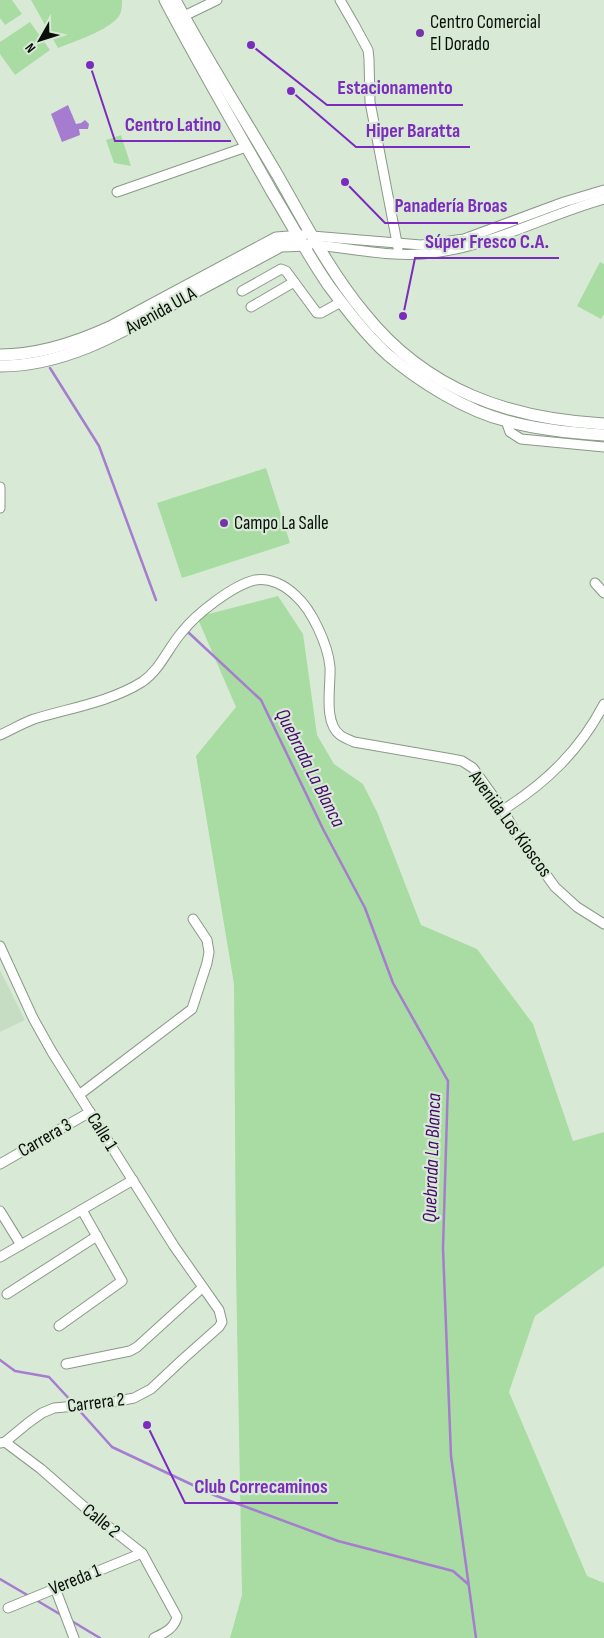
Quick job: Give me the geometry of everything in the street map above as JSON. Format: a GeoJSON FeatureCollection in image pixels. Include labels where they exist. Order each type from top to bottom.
{"type":"FeatureCollection","features":[{"type":"Feature","properties":{"kind":"street"},"geometry":{"type":"LineString","coordinates":[[165,0],[300,240],[352,317],[389,355],[410,371],[470,408],[506,421],[542,429],[604,435]]}},
{"type":"Feature","properties":{"kind":"street"},"geometry":{"type":"LineString","coordinates":[[176,0],[198,43],[270,162],[314,240],[353,299],[398,349],[450,386],[476,398],[517,412],[558,420],[604,424]]}},
{"type":"Feature","properties":{"kind":"street"},"geometry":{"type":"LineString","coordinates":[[184,16],[217,0]]}},
{"type":"Feature","properties":{"kind":"street"},"geometry":{"type":"LineString","coordinates":[[340,0],[368,50],[370,102],[399,254]]}},
{"type":"Feature","properties":{"kind":"street"},"geometry":{"type":"LineString","coordinates":[[117,192],[246,147]]}},
{"type":"Feature","properties":{"kind":"street"},"geometry":{"type":"LineString","coordinates":[[314,240],[421,245],[464,239],[564,202],[604,190]]}},
{"type":"Feature","properties":{"kind":"street"},"geometry":{"type":"LineString","coordinates":[[314,240],[399,254],[430,254],[475,244],[584,204],[604,199]]}},
{"type":"Feature","properties":{"kind":"street","name":"Avenida ULA"},"geometry":{"type":"LineString","coordinates":[[0,355],[38,351],[71,344],[87,338],[276,238],[314,240]]}},
{"type":"Feature","properties":{"kind":"street","name":"Avenida ULA"},"geometry":{"type":"LineString","coordinates":[[0,366],[55,359],[94,345],[126,330],[280,246],[300,240]]}},
{"type":"Feature","properties":{"kind":"street"},"geometry":{"type":"LineString","coordinates":[[242,291],[281,268],[317,312],[321,313],[341,302]]}},
{"type":"Feature","properties":{"kind":"street"},"geometry":{"type":"LineString","coordinates":[[251,307],[294,282]]}},
{"type":"Feature","properties":{"kind":"street"},"geometry":{"type":"LineString","coordinates":[[506,421],[510,432],[521,439],[604,447]]}},
{"type":"Feature","properties":{"kind":"street"},"geometry":{"type":"LineString","coordinates":[[0,487],[0,508]]}},
{"type":"Feature","properties":{"kind":"street","name":"Avenida Los Kioscos"},"geometry":{"type":"LineString","coordinates":[[0,735],[32,720],[89,704],[143,681],[165,658],[181,633],[193,620],[223,596],[256,580],[273,581],[296,595],[313,618],[325,647],[330,666],[329,705],[334,729],[341,736],[354,742],[462,762],[473,768],[555,887],[577,907],[604,924]]}},
{"type":"Feature","properties":{"kind":"street"},"geometry":{"type":"LineString","coordinates":[[595,583],[604,593]]}},
{"type":"Feature","properties":{"kind":"street"},"geometry":{"type":"LineString","coordinates":[[503,810],[529,793],[563,763],[579,743],[604,704]]}},
{"type":"Feature","properties":{"kind":"street"},"geometry":{"type":"LineString","coordinates":[[79,1095],[192,1009],[209,952],[207,940],[194,919]]}},
{"type":"Feature","properties":{"kind":"street","name":"Calle 1"},"geometry":{"type":"LineString","coordinates":[[0,946],[33,1018],[79,1095],[202,1288],[219,1310]]}},
{"type":"Feature","properties":{"kind":"street","name":"Carrera 3"},"geometry":{"type":"LineString","coordinates":[[0,1164],[90,1112]]}},
{"type":"Feature","properties":{"kind":"street"},"geometry":{"type":"LineString","coordinates":[[0,1257],[133,1180]]}},
{"type":"Feature","properties":{"kind":"street"},"geometry":{"type":"LineString","coordinates":[[0,1210],[21,1245]]}},
{"type":"Feature","properties":{"kind":"street"},"geometry":{"type":"LineString","coordinates":[[59,1326],[122,1281],[82,1210]]}},
{"type":"Feature","properties":{"kind":"street"},"geometry":{"type":"LineString","coordinates":[[7,1294],[96,1236]]}},
{"type":"Feature","properties":{"kind":"street"},"geometry":{"type":"LineString","coordinates":[[66,1364],[130,1351],[137,1347],[202,1288]]}},
{"type":"Feature","properties":{"kind":"street","name":"Carrera 2"},"geometry":{"type":"LineString","coordinates":[[2,1443],[35,1418],[54,1408],[108,1403],[134,1398],[151,1389],[219,1327],[222,1322],[219,1310]]}},
{"type":"Feature","properties":{"kind":"street","name":"Calle 2"},"geometry":{"type":"LineString","coordinates":[[2,1443],[41,1469],[90,1512],[142,1553],[177,1617],[175,1624],[166,1632],[154,1638]]}},
{"type":"Feature","properties":{"kind":"street","name":"Vereda 1"},"geometry":{"type":"LineString","coordinates":[[8,1608],[142,1553]]}},
{"type":"Feature","properties":{"kind":"street"},"geometry":{"type":"LineString","coordinates":[[55,1588],[74,1638]]}},
{"type":"Feature","properties":{"kind":"shaded area"},"geometry":{"type":"Polygon","coordinates":[[[68,105],[76,124],[85,120],[89,124],[88,129],[79,129],[80,135],[62,142],[51,114],[68,105]]]}},
{"type":"Feature","properties":{"kind":"shaded area"},"geometry":{"type":"Polygon","coordinates":[[[0,970],[25,1020],[0,1032],[0,970]]]}},
{"type":"Feature","properties":{"kind":"green space"},"geometry":{"type":"Polygon","coordinates":[[[0,0],[12,0],[22,14],[5,25],[0,18],[0,0]]]}},
{"type":"Feature","properties":{"kind":"green space"},"geometry":{"type":"Polygon","coordinates":[[[31,0],[122,0],[122,6],[119,16],[107,26],[91,35],[58,48],[31,0]]]}},
{"type":"Feature","properties":{"kind":"green space"},"geometry":{"type":"Polygon","coordinates":[[[30,22],[50,50],[15,75],[0,54],[0,42],[30,22]]]}},
{"type":"Feature","properties":{"kind":"green space"},"geometry":{"type":"Polygon","coordinates":[[[121,135],[131,166],[114,163],[106,140],[121,135]]]}},
{"type":"Feature","properties":{"kind":"green space"},"geometry":{"type":"Polygon","coordinates":[[[600,262],[604,264],[604,314],[601,319],[577,306],[600,262]]]}},
{"type":"Feature","properties":{"kind":"green space","name":"Campo La Salle"},"geometry":{"type":"Polygon","coordinates":[[[266,468],[290,543],[182,578],[157,503],[266,468]]]}},
{"type":"Feature","properties":{"kind":"green space"},"geometry":{"type":"Polygon","coordinates":[[[278,596],[303,634],[317,735],[334,764],[363,784],[378,814],[421,925],[477,949],[533,1024],[573,1141],[604,1132],[604,1266],[535,1316],[509,1392],[587,1576],[604,1583],[604,1638],[230,1638],[242,1595],[236,1270],[234,984],[196,756],[236,707],[197,617],[278,596]]]}},
{"type":"Feature","properties":{"kind":"waterway","name":"Quebrada La Blanca"},"geometry":{"type":"LineString","coordinates":[[50,368],[99,446],[156,600]]}},
{"type":"Feature","properties":{"kind":"waterway","name":"Quebrada La Blanca"},"geometry":{"type":"LineString","coordinates":[[189,633],[261,700],[323,829],[365,908],[393,983],[448,1081],[443,1248],[451,1456],[476,1638]]}},
{"type":"Feature","properties":{"kind":"waterway"},"geometry":{"type":"LineString","coordinates":[[0,1360],[15,1371],[49,1377],[73,1403]]}},
{"type":"Feature","properties":{"kind":"waterway"},"geometry":{"type":"LineString","coordinates":[[78,1409],[112,1447],[214,1495],[338,1541],[453,1571],[468,1584]]}},
{"type":"Feature","properties":{"kind":"waterway"},"geometry":{"type":"LineString","coordinates":[[0,1579],[29,1596]]}},
{"type":"Feature","properties":{"kind":"waterway"},"geometry":{"type":"LineString","coordinates":[[36,1600],[63,1616]]}},
{"type":"Feature","properties":{"kind":"waterway"},"geometry":{"type":"LineString","coordinates":[[70,1620],[100,1638]]}},
{"type":"Feature","properties":{"kind":"place","name":"Centro Comercial El Dorado"},"geometry":{"type":"Point","coordinates":[420,33]}},
{"type":"Feature","properties":{"kind":"place","name":"Estacionamento"},"geometry":{"type":"Point","coordinates":[251,45]}},
{"type":"Feature","properties":{"kind":"place","name":"Centro Latino"},"geometry":{"type":"Point","coordinates":[90,65]}},
{"type":"Feature","properties":{"kind":"place","name":"Hiper Baratta"},"geometry":{"type":"Point","coordinates":[291,91]}},
{"type":"Feature","properties":{"kind":"place","name":"Panadería Broas"},"geometry":{"type":"Point","coordinates":[345,182]}},
{"type":"Feature","properties":{"kind":"place","name":"Súper Fresco C.A."},"geometry":{"type":"Point","coordinates":[403,316]}},
{"type":"Feature","properties":{"kind":"place","name":"Campo La Salle"},"geometry":{"type":"Point","coordinates":[224,523]}},
{"type":"Feature","properties":{"kind":"place","name":"Club Correcaminos"},"geometry":{"type":"Point","coordinates":[147,1425]}}]}
